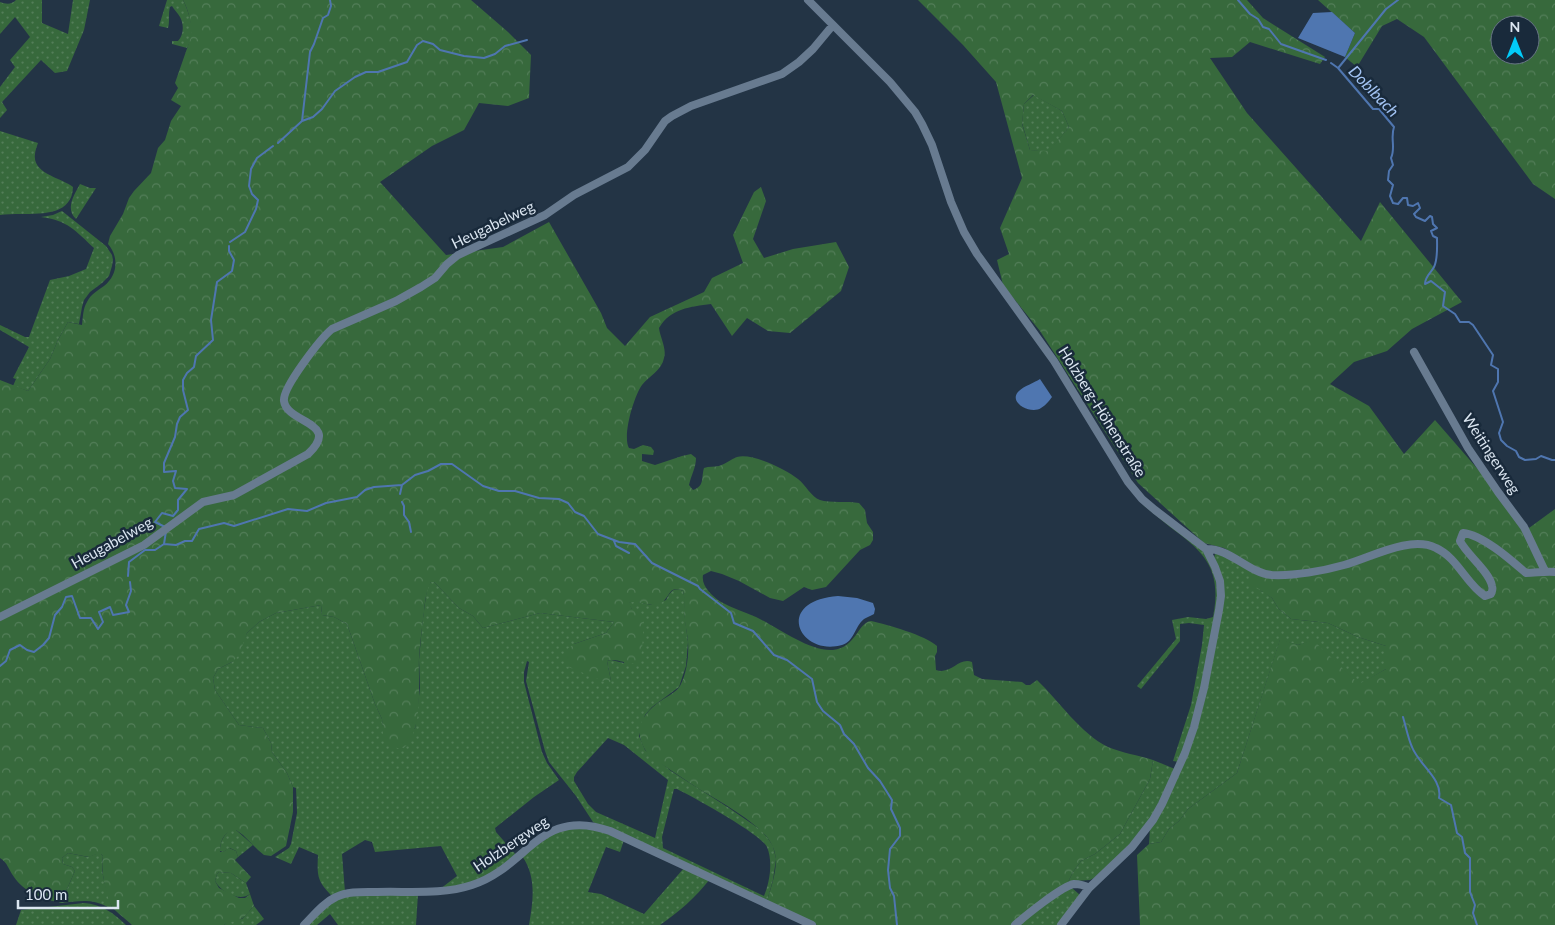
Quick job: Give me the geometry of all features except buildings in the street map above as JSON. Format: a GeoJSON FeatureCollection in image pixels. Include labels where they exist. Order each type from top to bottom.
{"type":"FeatureCollection","features":[{"type":"Feature","properties":{"kind":"street","name":"Holzberg-Höhenstraße"},"geometry":{"type":"LineString","coordinates":[[808,0],[890,82],[915,112],[932,145],[950,202],[977,254],[1054,361],[1128,482],[1142,499],[1206,549],[1218,574],[1220,600],[1204,688],[1190,742],[1178,769],[1153,820],[1132,847],[1089,888],[1061,925]]}},
{"type":"Feature","properties":{"kind":"street","name":"Heugabelweg"},"geometry":{"type":"LineString","coordinates":[[0,617],[144,545],[203,502],[234,495],[308,454],[317,445],[318,434],[314,427],[288,409],[284,404],[284,398],[297,372],[324,336],[332,329],[396,301],[434,278],[458,255],[545,214],[628,167],[644,150],[666,121],[678,112],[782,74],[813,49],[833,25]]}},
{"type":"Feature","properties":{"kind":"street","name":"Weitingerweg"},"geometry":{"type":"LineString","coordinates":[[1414,352],[1468,448],[1524,526],[1545,571]]}},
{"type":"Feature","properties":{"kind":"street"},"geometry":{"type":"LineString","coordinates":[[1206,549],[1223,552],[1260,572],[1273,575],[1306,572],[1344,565],[1385,551],[1417,544],[1435,547],[1448,555],[1478,592],[1484,596],[1491,594],[1493,586],[1485,572],[1464,549],[1460,541],[1463,533],[1472,534],[1508,557],[1526,573],[1555,572]]}},
{"type":"Feature","properties":{"kind":"street","name":"Holzbergweg"},"geometry":{"type":"LineString","coordinates":[[304,925],[330,901],[344,895],[366,892],[432,892],[463,888],[476,884],[505,868],[550,832],[577,824],[593,825],[610,831],[812,925]]}},
{"type":"Feature","properties":{"kind":"street"},"geometry":{"type":"LineString","coordinates":[[1015,925],[1031,911],[1068,886],[1078,884],[1089,888]]}},
{"type":"Feature","properties":{"kind":"green space"},"geometry":{"type":"Polygon","coordinates":[[[16,0],[42,0],[42,23],[68,34],[73,0],[90,0],[84,30],[67,71],[55,73],[41,60],[2,102],[7,110],[0,118],[0,87],[15,67],[10,60],[30,37],[15,17],[0,34],[0,2],[8,4],[16,0]]]}},
{"type":"Feature","properties":{"kind":"green space"},"geometry":{"type":"Polygon","coordinates":[[[167,0],[183,0],[185,4],[192,32],[192,38],[187,48],[172,44],[172,41],[180,39],[183,26],[172,6],[169,10],[168,28],[159,26],[167,0]]]}},
{"type":"Feature","properties":{"kind":"green space"},"geometry":{"type":"Polygon","coordinates":[[[183,0],[471,0],[531,55],[529,98],[508,106],[479,103],[464,130],[432,146],[380,182],[446,255],[503,247],[549,222],[601,313],[607,328],[625,346],[650,317],[704,292],[712,278],[743,263],[733,235],[754,192],[761,187],[766,201],[753,239],[764,258],[793,249],[836,242],[849,267],[841,291],[790,333],[768,331],[747,318],[732,336],[711,304],[675,312],[669,316],[659,328],[665,354],[663,362],[642,385],[630,416],[627,435],[629,448],[634,449],[643,445],[651,447],[654,451],[653,455],[642,454],[642,461],[655,465],[691,454],[696,458],[689,485],[693,490],[701,484],[704,468],[719,466],[743,456],[760,459],[786,471],[804,484],[820,500],[859,503],[865,510],[867,523],[873,532],[873,540],[870,545],[860,550],[826,587],[812,590],[804,587],[783,601],[770,598],[739,581],[711,571],[703,575],[705,587],[721,602],[756,617],[804,643],[824,650],[841,648],[852,640],[866,623],[871,621],[915,634],[937,646],[935,656],[936,670],[946,670],[967,661],[972,662],[974,675],[982,679],[1022,682],[1026,685],[1030,685],[1037,680],[1088,734],[1098,741],[1113,749],[1153,760],[1150,779],[1120,834],[1095,854],[1081,861],[1067,884],[1011,925],[817,925],[767,901],[775,873],[776,859],[772,845],[760,829],[651,757],[641,741],[640,726],[643,719],[654,706],[680,686],[684,675],[687,664],[688,637],[684,618],[683,591],[678,589],[672,590],[664,601],[657,605],[637,602],[629,603],[632,609],[644,615],[642,651],[638,663],[634,664],[615,660],[607,661],[611,681],[608,683],[566,666],[566,650],[574,644],[606,633],[614,622],[540,613],[483,628],[473,616],[459,608],[434,582],[431,582],[426,596],[420,641],[417,718],[415,729],[404,748],[388,745],[383,735],[382,719],[347,624],[334,617],[322,615],[321,605],[276,613],[259,622],[247,633],[239,655],[232,662],[218,669],[213,678],[215,690],[239,725],[263,728],[271,743],[272,752],[287,773],[293,787],[293,812],[286,846],[271,856],[264,855],[236,830],[228,832],[222,840],[220,852],[229,848],[236,851],[238,857],[235,860],[251,877],[246,883],[231,873],[219,872],[215,881],[219,888],[239,898],[245,898],[250,894],[254,906],[243,918],[224,925],[132,925],[112,907],[104,882],[103,856],[101,854],[89,857],[68,853],[62,858],[63,864],[72,867],[75,871],[63,898],[59,902],[40,897],[23,887],[0,858],[0,380],[28,391],[50,359],[68,322],[82,325],[84,310],[89,299],[109,282],[112,277],[115,260],[112,249],[108,244],[110,236],[123,214],[129,198],[151,173],[158,148],[165,140],[171,121],[181,106],[171,100],[178,88],[175,83],[191,37],[190,18],[183,0]]]}},
{"type":"Feature","properties":{"kind":"green space"},"geometry":{"type":"Polygon","coordinates":[[[918,0],[1247,0],[1263,18],[1325,57],[1320,64],[1250,42],[1232,57],[1210,58],[1247,113],[1361,241],[1380,202],[1462,302],[1412,329],[1387,351],[1354,362],[1330,384],[1369,406],[1404,454],[1435,420],[1529,528],[1555,509],[1555,925],[1140,925],[1137,855],[1149,844],[1161,842],[1169,829],[1179,821],[1188,809],[1237,773],[1280,639],[1298,645],[1313,640],[1359,684],[1386,669],[1386,646],[1358,637],[1328,623],[1291,619],[1278,608],[1272,598],[1249,583],[1249,575],[1255,573],[1253,566],[1224,548],[1204,543],[1138,483],[1040,331],[1003,285],[997,260],[1009,254],[1000,228],[1022,178],[996,82],[963,45],[918,0]],[[1033,95],[1024,104],[1022,124],[1030,150],[1049,151],[1069,127],[1062,111],[1033,95]]]}},
{"type":"Feature","properties":{"kind":"green space"},"geometry":{"type":"Polygon","coordinates":[[[1318,0],[1555,0],[1555,199],[1533,184],[1424,37],[1397,19],[1382,26],[1357,67],[1345,57],[1355,33],[1318,0]]]}},
{"type":"Feature","properties":{"kind":"green space"},"geometry":{"type":"Polygon","coordinates":[[[1034,95],[1062,111],[1069,127],[1049,152],[1030,150],[1022,123],[1024,104],[1034,95]]]}},
{"type":"Feature","properties":{"kind":"green space"},"geometry":{"type":"Polygon","coordinates":[[[0,131],[38,143],[35,161],[38,166],[49,175],[73,187],[71,198],[64,206],[56,211],[45,213],[0,215],[0,131]]]}},
{"type":"Feature","properties":{"kind":"green space"},"geometry":{"type":"Polygon","coordinates":[[[80,184],[96,188],[76,219],[71,211],[71,206],[73,197],[80,184]]]}},
{"type":"Feature","properties":{"kind":"green space"},"geometry":{"type":"Polygon","coordinates":[[[62,211],[106,246],[112,255],[112,266],[109,276],[90,292],[84,300],[79,324],[68,322],[50,359],[28,391],[13,386],[16,379],[13,378],[29,347],[0,330],[0,325],[25,337],[29,337],[50,280],[69,276],[86,269],[94,248],[70,227],[50,218],[41,217],[62,211]]]}},
{"type":"Feature","properties":{"kind":"green space"},"geometry":{"type":"Polygon","coordinates":[[[1143,505],[1202,550],[1215,574],[1218,596],[1199,699],[1179,762],[1173,761],[1191,705],[1204,625],[1180,624],[1180,641],[1141,689],[1137,686],[1176,639],[1172,620],[1188,617],[1206,619],[1213,617],[1215,587],[1213,575],[1202,555],[1183,536],[1143,505]]]}},
{"type":"Feature","properties":{"kind":"green space"},"geometry":{"type":"Polygon","coordinates":[[[1219,553],[1255,573],[1261,591],[1272,598],[1278,608],[1291,619],[1328,623],[1358,637],[1386,646],[1386,669],[1359,685],[1313,641],[1298,645],[1280,640],[1237,773],[1188,809],[1179,821],[1169,829],[1161,842],[1149,844],[1150,828],[1180,770],[1221,610],[1214,558],[1215,554],[1219,553]]]}},
{"type":"Feature","properties":{"kind":"green space"},"geometry":{"type":"Polygon","coordinates":[[[431,582],[434,582],[459,608],[473,616],[483,628],[540,613],[614,622],[606,633],[574,644],[611,681],[607,661],[624,663],[632,609],[628,603],[634,601],[651,605],[666,600],[671,592],[677,589],[683,591],[688,642],[686,666],[679,687],[652,707],[645,715],[639,736],[645,750],[671,771],[761,830],[769,840],[773,846],[776,859],[767,901],[593,822],[576,796],[549,762],[526,681],[529,662],[527,661],[524,682],[542,752],[559,780],[495,828],[496,832],[517,856],[504,866],[475,882],[440,889],[457,876],[441,846],[375,852],[372,842],[365,840],[342,854],[345,892],[333,897],[319,878],[318,855],[299,847],[291,864],[275,857],[289,848],[291,844],[297,813],[296,788],[293,787],[287,773],[272,752],[271,743],[263,728],[239,725],[215,690],[213,678],[218,669],[232,662],[247,633],[259,622],[276,613],[321,605],[322,615],[334,617],[347,624],[382,719],[383,727],[415,729],[420,688],[419,660],[427,588],[431,582]],[[608,738],[577,772],[574,781],[588,804],[596,812],[655,838],[668,780],[624,745],[608,738]],[[674,789],[662,837],[663,848],[764,896],[768,884],[770,865],[767,847],[762,841],[726,816],[685,793],[674,789]]]}},
{"type":"Feature","properties":{"kind":"green space"},"geometry":{"type":"Polygon","coordinates":[[[1153,760],[1175,769],[1151,819],[1126,849],[1094,878],[1067,884],[1081,861],[1095,854],[1120,834],[1150,779],[1153,760]]]}},
{"type":"Feature","properties":{"kind":"green space"},"geometry":{"type":"Polygon","coordinates":[[[589,827],[624,840],[620,852],[606,847],[588,892],[601,894],[644,914],[684,868],[710,879],[687,904],[660,925],[529,925],[533,890],[530,872],[522,856],[557,831],[589,827]]]}},
{"type":"Feature","properties":{"kind":"green space"},"geometry":{"type":"Polygon","coordinates":[[[230,830],[236,830],[253,845],[238,857],[236,851],[230,848],[223,852],[220,851],[222,839],[230,830]]]}},
{"type":"Feature","properties":{"kind":"green space"},"geometry":{"type":"Polygon","coordinates":[[[68,853],[88,857],[96,854],[103,856],[103,876],[112,908],[92,901],[59,902],[63,898],[75,871],[72,867],[63,864],[62,858],[68,853]]]}},
{"type":"Feature","properties":{"kind":"green space"},"geometry":{"type":"Polygon","coordinates":[[[219,872],[231,873],[246,883],[250,894],[241,897],[231,895],[221,889],[215,881],[219,872]]]}},
{"type":"Feature","properties":{"kind":"green space"},"geometry":{"type":"Polygon","coordinates":[[[1069,888],[1072,888],[1080,895],[1058,925],[1018,925],[1032,913],[1069,888]]]}},
{"type":"Feature","properties":{"kind":"green space"},"geometry":{"type":"Polygon","coordinates":[[[374,894],[418,894],[416,925],[338,925],[330,914],[317,925],[308,925],[326,907],[341,898],[374,894]]]}},
{"type":"Feature","properties":{"kind":"green space"},"geometry":{"type":"Polygon","coordinates":[[[84,903],[96,905],[107,910],[126,925],[16,925],[21,910],[84,903]]]}},
{"type":"Feature","properties":{"kind":"green space"},"geometry":{"type":"Polygon","coordinates":[[[254,906],[264,919],[256,925],[224,925],[229,921],[242,919],[254,906]]]}},
{"type":"Feature","properties":{"kind":"water"},"geometry":{"type":"Polygon","coordinates":[[[1332,12],[1355,33],[1345,57],[1298,38],[1313,13],[1332,12]]]}},
{"type":"Feature","properties":{"kind":"water"},"geometry":{"type":"Polygon","coordinates":[[[1040,379],[1052,397],[1044,406],[1037,410],[1026,409],[1018,403],[1016,395],[1021,389],[1040,379]]]}},
{"type":"Feature","properties":{"kind":"water"},"geometry":{"type":"Polygon","coordinates":[[[838,596],[857,598],[873,603],[874,614],[864,619],[849,641],[842,645],[827,647],[814,643],[805,636],[799,627],[799,617],[805,607],[818,600],[838,596]]]}},
{"type":"Feature","properties":{"kind":"waterway"},"geometry":{"type":"LineString","coordinates":[[278,143],[302,121],[310,52],[323,18],[328,15],[331,6],[330,0]]}},
{"type":"Feature","properties":{"kind":"waterway","name":"Doblbach"},"geometry":{"type":"LineString","coordinates":[[1238,0],[1250,14],[1258,19],[1263,27],[1269,29],[1281,44],[1326,60]]}},
{"type":"Feature","properties":{"kind":"waterway"},"geometry":{"type":"LineString","coordinates":[[1339,67],[1386,9],[1398,0]]}},
{"type":"Feature","properties":{"kind":"waterway"},"geometry":{"type":"LineString","coordinates":[[302,121],[313,117],[322,109],[335,91],[355,77],[366,72],[378,72],[407,62],[417,45],[423,41],[433,44],[440,50],[464,56],[484,58],[495,54],[505,46],[527,40]]}},
{"type":"Feature","properties":{"kind":"waterway","name":"Doblbach"},"geometry":{"type":"LineString","coordinates":[[1331,63],[1338,68],[1373,109],[1379,109],[1394,127],[1391,158],[1393,165],[1389,171],[1388,180],[1393,185],[1390,196],[1393,203],[1398,204],[1403,198],[1407,198],[1408,205],[1413,206],[1418,203],[1420,208],[1414,214],[1416,217],[1425,221],[1430,216],[1432,217],[1433,224],[1437,228],[1431,231],[1433,236],[1437,238],[1437,257],[1425,284],[1431,281],[1445,292],[1443,306],[1455,314],[1460,322],[1469,322],[1473,325],[1493,355],[1491,365],[1498,369],[1498,382],[1493,391],[1503,422],[1499,433],[1501,440],[1516,451],[1519,457],[1525,460],[1536,459],[1541,456],[1555,460]]}},
{"type":"Feature","properties":{"kind":"waterway"},"geometry":{"type":"LineString","coordinates":[[230,242],[245,232],[256,209],[258,200],[252,194],[249,186],[251,169],[257,158],[273,146]]}},
{"type":"Feature","properties":{"kind":"waterway"},"geometry":{"type":"LineString","coordinates":[[165,527],[155,522],[162,513],[173,516],[178,510],[178,500],[187,489],[175,488],[173,481],[176,471],[164,472],[164,463],[175,437],[180,417],[188,410],[183,390],[183,380],[194,367],[196,356],[213,340],[211,320],[217,282],[232,271],[234,260],[229,251],[229,246]]}},
{"type":"Feature","properties":{"kind":"waterway"},"geometry":{"type":"LineString","coordinates":[[164,544],[176,545],[185,541],[192,541],[199,529],[224,523],[234,526],[288,509],[307,511],[326,503],[357,497],[365,490],[374,487],[402,485],[415,475],[441,464],[452,464],[483,486],[499,491],[515,491],[539,498],[559,499],[568,503],[575,512],[584,516],[598,534],[619,542],[635,544],[652,563],[698,586],[731,613],[734,623],[753,631],[774,655],[787,660],[812,679],[817,702],[823,711],[840,725],[844,734],[854,744],[868,768],[880,781],[892,800],[891,809],[900,828],[900,836],[890,849],[888,870],[890,888],[894,896],[897,925]]}},
{"type":"Feature","properties":{"kind":"waterway"},"geometry":{"type":"LineString","coordinates":[[400,494],[402,485]]}},
{"type":"Feature","properties":{"kind":"waterway"},"geometry":{"type":"LineString","coordinates":[[402,502],[404,515],[409,522],[411,532]]}},
{"type":"Feature","properties":{"kind":"waterway"},"geometry":{"type":"LineString","coordinates":[[128,576],[129,562],[145,550],[155,550],[164,544],[166,531]]}},
{"type":"Feature","properties":{"kind":"waterway"},"geometry":{"type":"LineString","coordinates":[[614,541],[616,546],[629,553]]}},
{"type":"Feature","properties":{"kind":"waterway"},"geometry":{"type":"LineString","coordinates":[[0,666],[6,661],[10,650],[20,645],[34,652],[43,645],[49,638],[55,615],[62,607],[66,597],[72,596],[80,618],[91,618],[98,629],[103,622],[99,612],[110,607],[113,615],[129,612],[126,605],[131,591],[130,582]]}},
{"type":"Feature","properties":{"kind":"waterway"},"geometry":{"type":"LineString","coordinates":[[1403,717],[1415,754],[1434,778],[1439,791],[1439,798],[1451,805],[1457,833],[1462,837],[1465,853],[1470,858],[1470,892],[1475,905],[1473,913],[1477,925]]}}]}
